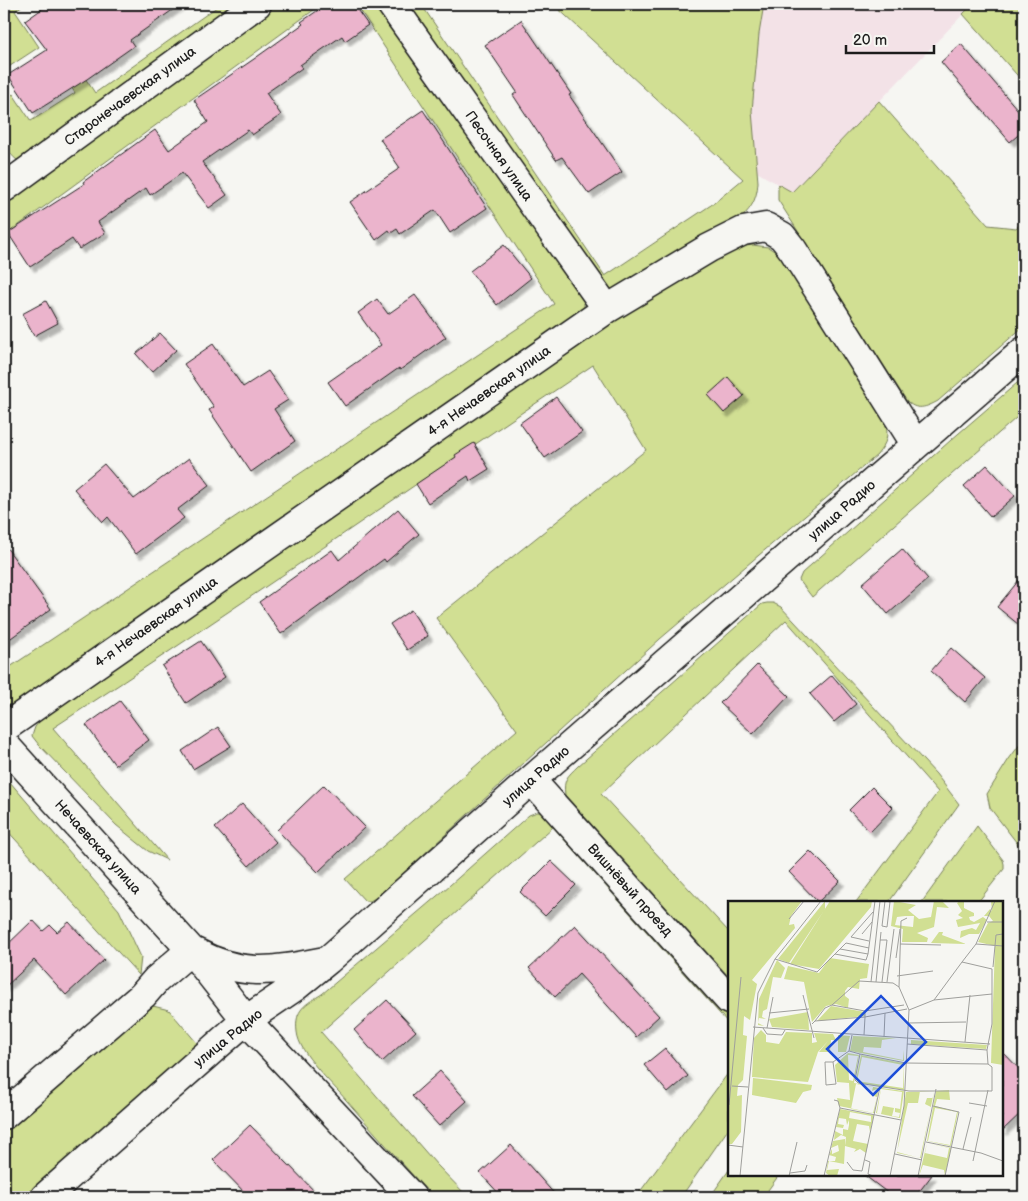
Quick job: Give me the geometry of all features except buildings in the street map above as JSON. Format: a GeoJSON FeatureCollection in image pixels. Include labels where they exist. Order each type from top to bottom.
{"type":"FeatureCollection","features":[{"type":"Feature","properties":{"kind":"street","name":"Старонечаевская улица"},"geometry":{"type":"LineString","coordinates":[[4,188],[257,4]]}},
{"type":"Feature","properties":{"kind":"street","name":"Песочная улица"},"geometry":{"type":"LineString","coordinates":[[391,4],[607,309]]}},
{"type":"Feature","properties":{"kind":"street","name":"4-я Нечаевская улица"},"geometry":{"type":"LineString","coordinates":[[4,728],[607,309],[708,248],[742,231],[766,227],[782,236],[793,250],[916,445]]}},
{"type":"Feature","properties":{"kind":"street","name":"улица Радио"},"geometry":{"type":"LineString","coordinates":[[45,1197],[246,1020],[294,987],[328,960],[531,780],[1024,351]]}},
{"type":"Feature","properties":{"kind":"street","name":"Нечаевская улица"},"geometry":{"type":"LineString","coordinates":[[4,744],[191,950],[246,1020]]}},
{"type":"Feature","properties":{"kind":"street","name":"Вишнёвый проезд"},"geometry":{"type":"LineString","coordinates":[[531,780],[728,999]]}},
{"type":"Feature","properties":{"kind":"street"},"geometry":{"type":"LineString","coordinates":[[4,1115],[191,950],[210,960],[240,969],[260,971],[290,968],[328,960]]}},
{"type":"Feature","properties":{"kind":"street"},"geometry":{"type":"LineString","coordinates":[[246,1020],[412,1197]]}},
{"type":"Feature","properties":{"kind":"shaded area"},"geometry":{"type":"Polygon","coordinates":[[[553,4],[973,4],[792,192],[753,170],[553,4]]]}},
{"type":"Feature","properties":{"kind":"green space"},"geometry":{"type":"Polygon","coordinates":[[[4,4],[24,4],[15,11],[39,47],[4,70],[4,4]]]}},
{"type":"Feature","properties":{"kind":"green space"},"geometry":{"type":"Polygon","coordinates":[[[221,4],[245,4],[21,160],[17,160],[12,155],[5,141],[4,100],[13,94],[31,121],[75,93],[48,51],[61,42],[95,93],[221,4]]]}},
{"type":"Feature","properties":{"kind":"green space"},"geometry":{"type":"Polygon","coordinates":[[[275,4],[322,4],[4,236],[4,202],[275,4]]]}},
{"type":"Feature","properties":{"kind":"green space"},"geometry":{"type":"Polygon","coordinates":[[[356,4],[380,4],[584,296],[584,310],[13,705],[4,704],[4,671],[554,304],[356,4]]]}},
{"type":"Feature","properties":{"kind":"green space"},"geometry":{"type":"Polygon","coordinates":[[[408,4],[421,4],[605,276],[714,203],[743,179],[553,4],[764,4],[759,34],[752,111],[758,182],[752,205],[735,223],[616,291],[609,291],[526,178],[408,4]]]}},
{"type":"Feature","properties":{"kind":"green space"},"geometry":{"type":"Polygon","coordinates":[[[973,4],[1024,4],[1024,83],[963,14],[973,4]]]}},
{"type":"Feature","properties":{"kind":"green space"},"geometry":{"type":"Polygon","coordinates":[[[879,101],[988,225],[1016,228],[1023,222],[1024,224],[1024,326],[938,401],[922,407],[914,406],[906,400],[778,200],[778,184],[792,192],[879,101]]]}},
{"type":"Feature","properties":{"kind":"green space"},"geometry":{"type":"Polygon","coordinates":[[[753,245],[768,247],[782,256],[885,420],[887,435],[883,446],[877,455],[660,639],[377,897],[370,901],[365,901],[345,879],[517,730],[436,618],[646,450],[593,365],[53,728],[167,860],[148,851],[116,825],[32,736],[35,727],[43,717],[623,312],[737,247],[753,245]]]}},
{"type":"Feature","properties":{"kind":"green space"},"geometry":{"type":"Polygon","coordinates":[[[1024,377],[1024,411],[812,597],[799,580],[802,573],[1024,377]]]}},
{"type":"Feature","properties":{"kind":"green space"},"geometry":{"type":"Polygon","coordinates":[[[773,603],[781,607],[936,774],[959,804],[890,901],[857,901],[938,792],[786,620],[601,794],[728,931],[728,976],[565,795],[565,782],[578,766],[762,604],[773,603]]]}},
{"type":"Feature","properties":{"kind":"green space"},"geometry":{"type":"Polygon","coordinates":[[[1024,739],[1024,846],[1020,847],[990,808],[987,794],[1024,739]]]}},
{"type":"Feature","properties":{"kind":"green space"},"geometry":{"type":"Polygon","coordinates":[[[4,775],[119,910],[141,957],[139,975],[4,827],[4,775]]]}},
{"type":"Feature","properties":{"kind":"green space"},"geometry":{"type":"Polygon","coordinates":[[[543,812],[728,1002],[728,1023],[553,827],[321,1032],[437,1165],[468,1197],[433,1197],[310,1059],[299,1041],[297,1018],[306,1004],[322,994],[529,815],[543,812]]]}},
{"type":"Feature","properties":{"kind":"green space"},"geometry":{"type":"Polygon","coordinates":[[[977,826],[1003,860],[1004,869],[979,901],[923,901],[977,826]]]}},
{"type":"Feature","properties":{"kind":"green space"},"geometry":{"type":"Polygon","coordinates":[[[153,1006],[169,1010],[202,1049],[40,1197],[4,1197],[4,1129],[137,1014],[153,1006]]]}},
{"type":"Feature","properties":{"kind":"green space"},"geometry":{"type":"Polygon","coordinates":[[[728,1073],[728,1129],[681,1197],[636,1197],[728,1073]]]}},
{"type":"Feature","properties":{"kind":"green space"},"geometry":{"type":"Polygon","coordinates":[[[728,1171],[728,1176],[778,1176],[763,1197],[710,1197],[728,1171]]]}}]}
